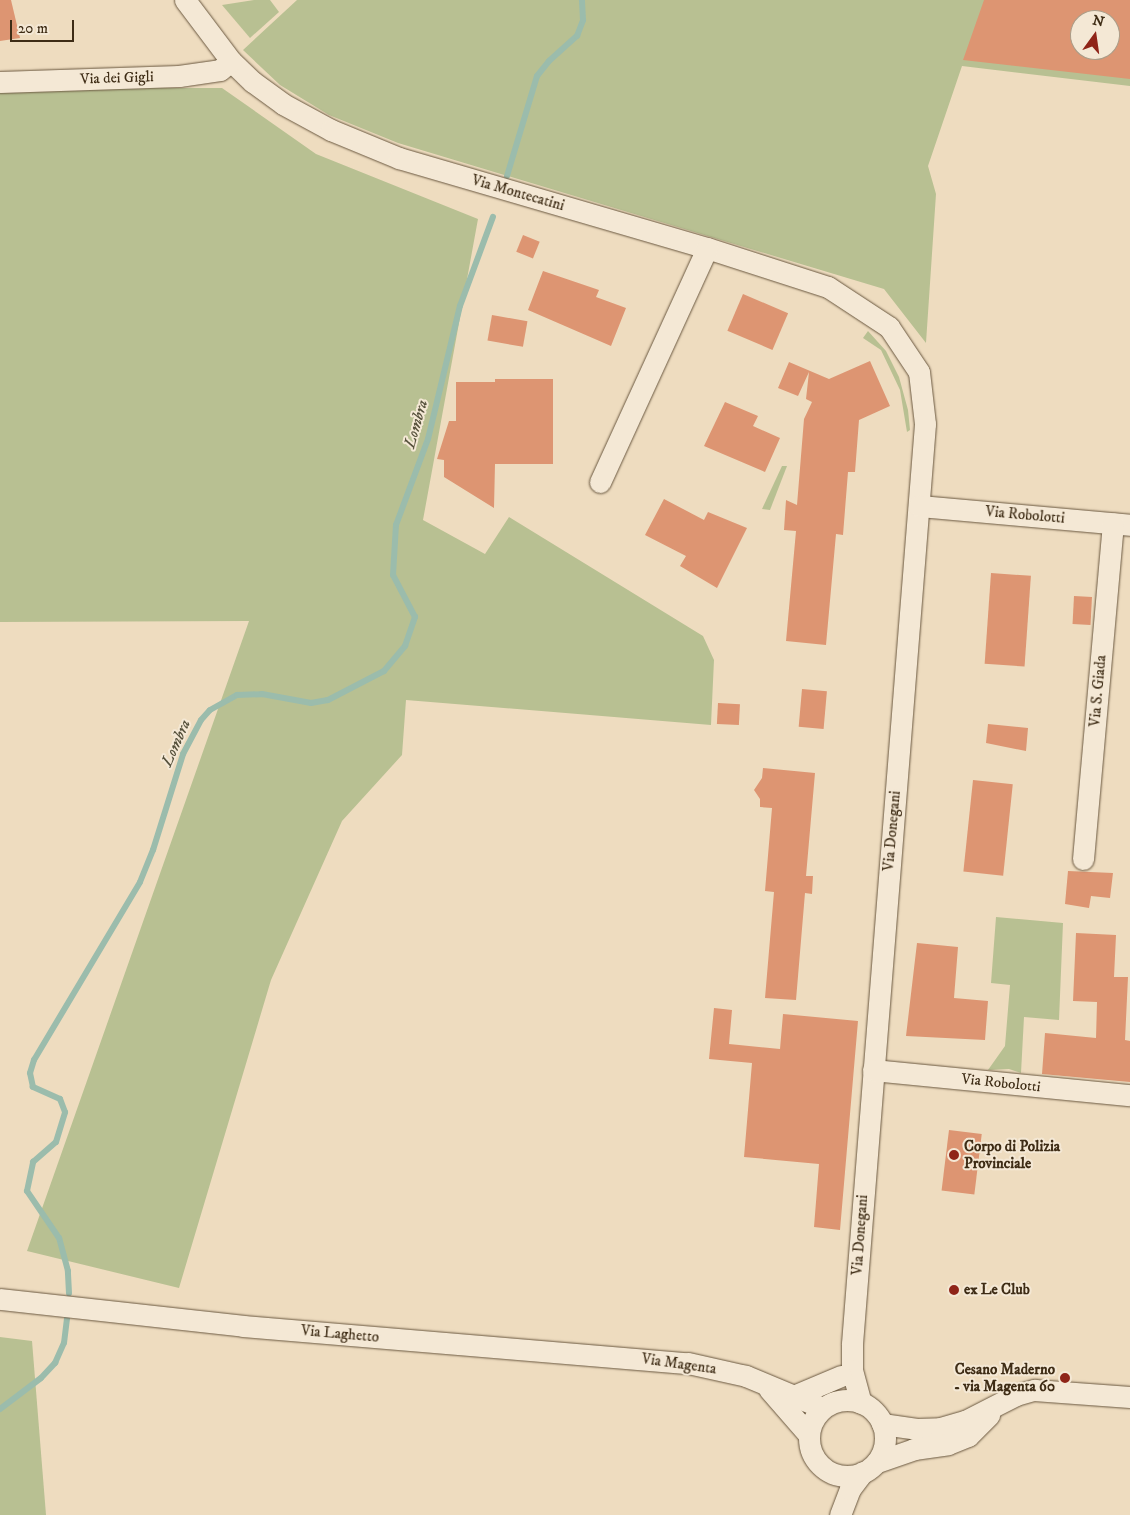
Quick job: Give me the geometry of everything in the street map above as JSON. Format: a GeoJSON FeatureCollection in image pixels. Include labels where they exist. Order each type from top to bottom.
{"type":"FeatureCollection","features":[{"type":"Feature","properties":{"kind":"street","name":"Via Montecatini"},"geometry":{"type":"LineString","coordinates":[[185,0],[232,61],[283,104],[331,130],[399,158],[708,248],[828,287],[889,327]]}},
{"type":"Feature","properties":{"kind":"street","name":"Via dei Gigli"},"geometry":{"type":"LineString","coordinates":[[0,82],[178,76],[220,70],[232,61]]}},
{"type":"Feature","properties":{"kind":"street"},"geometry":{"type":"LineString","coordinates":[[600,482],[708,248]]}},
{"type":"Feature","properties":{"kind":"street","name":"Via Donegani"},"geometry":{"type":"LineString","coordinates":[[861,1403],[852,1370],[852,1344],[925,424],[919,372],[889,327]]}},
{"type":"Feature","properties":{"kind":"street","name":"Via Robolotti"},"geometry":{"type":"LineString","coordinates":[[919,506],[1122,524]]}},
{"type":"Feature","properties":{"kind":"street","name":"Via S. Giada"},"geometry":{"type":"LineString","coordinates":[[1083,859],[1122,524]]}},
{"type":"Feature","properties":{"kind":"street","name":"Via Robolotti"},"geometry":{"type":"LineString","coordinates":[[873,1070],[1130,1095]]}},
{"type":"Feature","properties":{"kind":"street","name":"Via Laghetto"},"geometry":{"type":"LineString","coordinates":[[0,1299],[90,1307],[243,1326],[592,1355]]}},
{"type":"Feature","properties":{"kind":"street","name":"Via Donegani"},"geometry":{"type":"LineString","coordinates":[[829,1405],[852,1344]]}},
{"type":"Feature","properties":{"kind":"street","name":"Via Magenta"},"geometry":{"type":"LineString","coordinates":[[592,1355],[688,1363],[764,1383],[829,1405]]}},
{"type":"Feature","properties":{"kind":"street"},"geometry":{"type":"LineString","coordinates":[[796,1395],[841,1376]]}},
{"type":"Feature","properties":{"kind":"street"},"geometry":{"type":"LineString","coordinates":[[764,1383],[809,1435],[814,1458],[825,1469],[836,1498],[838,1515]]}},
{"type":"Feature","properties":{"kind":"street"},"geometry":{"type":"LineString","coordinates":[[882,1424],[917,1429],[940,1428],[966,1421],[1016,1395],[1034,1390],[1130,1397]]}},
{"type":"Feature","properties":{"kind":"street"},"geometry":{"type":"LineString","coordinates":[[809,1435],[814,1419],[829,1405],[861,1403],[872,1410],[882,1424],[884,1447],[870,1467],[850,1489],[838,1515]]}},
{"type":"Feature","properties":{"kind":"street"},"geometry":{"type":"LineString","coordinates":[[825,1469],[845,1476],[914,1449],[948,1444],[968,1436],[1000,1404]]}},
{"type":"Feature","properties":{"kind":"green space"},"geometry":{"type":"Polygon","coordinates":[[[254,0],[270,0],[279,12],[250,38],[222,5],[254,0]]]}},
{"type":"Feature","properties":{"kind":"green space"},"geometry":{"type":"Polygon","coordinates":[[[297,0],[1130,0],[1130,86],[962,66],[928,166],[936,194],[926,343],[884,289],[398,143],[329,115],[280,85],[243,50],[297,0]]]}},
{"type":"Feature","properties":{"kind":"green space"},"geometry":{"type":"Polygon","coordinates":[[[152,88],[222,88],[316,154],[478,219],[423,520],[485,554],[509,517],[703,636],[714,660],[711,725],[406,700],[402,755],[342,821],[271,980],[179,1288],[27,1251],[249,621],[0,622],[0,93],[152,88]]]}},
{"type":"Feature","properties":{"kind":"green space"},"geometry":{"type":"Polygon","coordinates":[[[868,331],[886,351],[899,377],[908,410],[910,430],[907,432],[900,390],[881,350],[863,338],[868,331]]]}},
{"type":"Feature","properties":{"kind":"green space"},"geometry":{"type":"Polygon","coordinates":[[[782,466],[787,466],[770,510],[762,509],[782,466]]]}},
{"type":"Feature","properties":{"kind":"green space"},"geometry":{"type":"Polygon","coordinates":[[[996,917],[1063,923],[1059,1020],[1024,1017],[1021,1073],[1009,1069],[988,1070],[1005,1046],[1010,985],[991,983],[996,917]]]}},
{"type":"Feature","properties":{"kind":"green space"},"geometry":{"type":"Polygon","coordinates":[[[0,1337],[32,1341],[46,1515],[0,1515],[0,1337]]]}},
{"type":"Feature","properties":{"kind":"building"},"geometry":{"type":"Polygon","coordinates":[[[0,0],[11,0],[20,38],[0,41],[0,0]]]}},
{"type":"Feature","properties":{"kind":"building"},"geometry":{"type":"Polygon","coordinates":[[[984,0],[1130,0],[1130,79],[963,60],[984,0]]]}},
{"type":"Feature","properties":{"kind":"building"},"geometry":{"type":"Polygon","coordinates":[[[523,235],[540,242],[533,258],[516,252],[523,235]]]}},
{"type":"Feature","properties":{"kind":"building"},"geometry":{"type":"Polygon","coordinates":[[[543,271],[599,290],[596,297],[626,308],[611,346],[528,310],[543,271]]]}},
{"type":"Feature","properties":{"kind":"building"},"geometry":{"type":"Polygon","coordinates":[[[743,294],[788,313],[772,350],[727,331],[743,294]]]}},
{"type":"Feature","properties":{"kind":"building"},"geometry":{"type":"Polygon","coordinates":[[[492,315],[527,321],[523,347],[487,341],[492,315]]]}},
{"type":"Feature","properties":{"kind":"building"},"geometry":{"type":"Polygon","coordinates":[[[870,361],[890,406],[859,420],[855,472],[848,472],[843,535],[836,534],[826,645],[786,641],[796,531],[784,530],[786,500],[797,505],[804,419],[812,402],[806,399],[809,372],[798,396],[778,388],[789,362],[829,379],[870,361]]]}},
{"type":"Feature","properties":{"kind":"building"},"geometry":{"type":"Polygon","coordinates":[[[495,379],[553,379],[553,464],[495,464],[494,508],[444,477],[444,460],[437,459],[449,421],[456,421],[456,382],[495,382],[495,379]]]}},
{"type":"Feature","properties":{"kind":"building"},"geometry":{"type":"Polygon","coordinates":[[[725,402],[758,416],[753,426],[780,438],[765,472],[704,446],[725,402]]]}},
{"type":"Feature","properties":{"kind":"building"},"geometry":{"type":"Polygon","coordinates":[[[664,499],[704,520],[708,512],[747,528],[717,588],[680,566],[686,556],[645,535],[664,499]]]}},
{"type":"Feature","properties":{"kind":"building"},"geometry":{"type":"Polygon","coordinates":[[[991,573],[1031,576],[1025,667],[985,664],[991,573]]]}},
{"type":"Feature","properties":{"kind":"building"},"geometry":{"type":"Polygon","coordinates":[[[1074,596],[1092,597],[1091,625],[1073,624],[1074,596]]]}},
{"type":"Feature","properties":{"kind":"building"},"geometry":{"type":"Polygon","coordinates":[[[802,689],[827,691],[824,729],[799,727],[802,689]]]}},
{"type":"Feature","properties":{"kind":"building"},"geometry":{"type":"Polygon","coordinates":[[[718,703],[740,704],[739,725],[717,724],[718,703]]]}},
{"type":"Feature","properties":{"kind":"building"},"geometry":{"type":"Polygon","coordinates":[[[988,724],[1028,728],[1026,751],[986,743],[988,724]]]}},
{"type":"Feature","properties":{"kind":"building"},"geometry":{"type":"Polygon","coordinates":[[[763,768],[815,773],[806,876],[813,876],[812,894],[805,893],[796,1000],[765,998],[774,892],[765,891],[772,808],[760,807],[760,799],[754,790],[762,778],[763,768]]]}},
{"type":"Feature","properties":{"kind":"building"},"geometry":{"type":"Polygon","coordinates":[[[973,780],[1013,784],[1003,876],[963,871],[973,780]]]}},
{"type":"Feature","properties":{"kind":"building"},"geometry":{"type":"Polygon","coordinates":[[[1068,871],[1113,873],[1110,898],[1091,896],[1089,908],[1065,904],[1068,871]]]}},
{"type":"Feature","properties":{"kind":"building"},"geometry":{"type":"Polygon","coordinates":[[[1076,933],[1116,935],[1114,977],[1128,977],[1125,1040],[1130,1041],[1130,1082],[1042,1074],[1045,1033],[1096,1038],[1097,1002],[1073,1001],[1076,933]]]}},
{"type":"Feature","properties":{"kind":"building"},"geometry":{"type":"Polygon","coordinates":[[[917,943],[958,947],[954,998],[988,1001],[985,1040],[906,1036],[917,943]]]}},
{"type":"Feature","properties":{"kind":"building"},"geometry":{"type":"Polygon","coordinates":[[[714,1008],[732,1010],[729,1044],[780,1049],[783,1014],[858,1021],[840,1230],[814,1227],[819,1164],[744,1157],[752,1063],[709,1059],[714,1008]]]}},
{"type":"Feature","properties":{"kind":"building"},"geometry":{"type":"Polygon","coordinates":[[[949,1130],[982,1134],[974,1195],[942,1191],[949,1130]]]}},
{"type":"Feature","properties":{"kind":"waterway","name":"Lombra"},"geometry":{"type":"LineString","coordinates":[[507,176],[537,76],[549,61],[577,36],[583,20],[582,0]]}},
{"type":"Feature","properties":{"kind":"waterway","name":"Lombra"},"geometry":{"type":"LineString","coordinates":[[69,1293],[68,1271],[59,1238],[27,1191],[33,1162],[56,1142],[65,1112],[60,1099],[33,1087],[30,1073],[34,1060],[140,882],[153,850],[183,754],[201,720],[210,710],[237,695],[262,694],[311,703],[328,700],[384,671],[405,646],[415,617],[393,575],[396,525],[428,439],[460,306],[493,217]]}},
{"type":"Feature","properties":{"kind":"waterway","name":"Lombra"},"geometry":{"type":"LineString","coordinates":[[0,1409],[41,1378],[55,1363],[64,1343],[67,1318]]}},
{"type":"Feature","properties":{"kind":"place","name":"Corpo di Polizia Provinciale"},"geometry":{"type":"Point","coordinates":[954,1155]}},
{"type":"Feature","properties":{"kind":"place","name":"ex Le Club"},"geometry":{"type":"Point","coordinates":[954,1290]}},
{"type":"Feature","properties":{"kind":"place","name":"Cesano Maderno - via Magenta 60"},"geometry":{"type":"Point","coordinates":[1065,1378]}}]}
